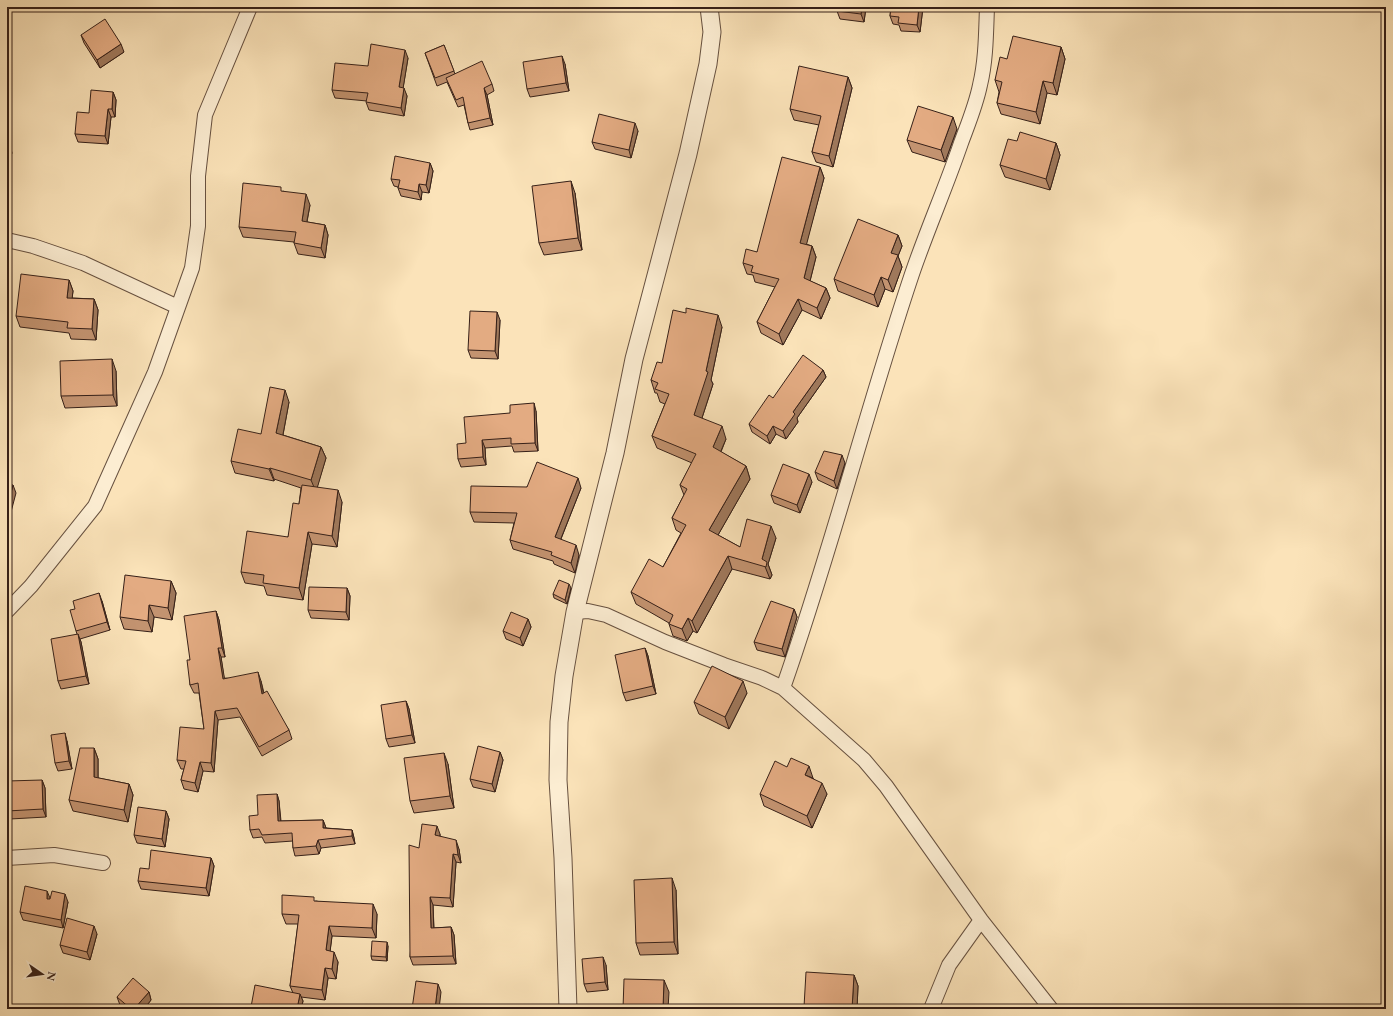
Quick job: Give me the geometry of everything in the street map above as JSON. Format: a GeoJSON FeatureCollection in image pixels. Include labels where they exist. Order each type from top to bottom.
{"type":"FeatureCollection","features":[{"type":"Feature","properties":{"kind":"street"},"geometry":{"type":"LineString","coordinates":[[7,611],[31,586],[95,506],[155,372],[192,268],[198,226],[198,176],[205,115],[250,7]]}},
{"type":"Feature","properties":{"kind":"street"},"geometry":{"type":"LineString","coordinates":[[568,1009],[563,858],[558,780],[559,722],[564,676],[574,612],[615,453],[634,359],[688,154],[708,64],[712,32],[709,7]]}},
{"type":"Feature","properties":{"kind":"street"},"geometry":{"type":"LineString","coordinates":[[783,688],[826,558],[854,461],[912,273],[971,118],[980,87],[985,55],[987,7]]}},
{"type":"Feature","properties":{"kind":"street"},"geometry":{"type":"LineString","coordinates":[[7,240],[33,246],[83,263],[178,307]]}},
{"type":"Feature","properties":{"kind":"street"},"geometry":{"type":"LineString","coordinates":[[574,612],[588,611],[606,615],[665,642],[762,678],[783,688],[864,760],[886,786],[981,920],[1051,1009]]}},
{"type":"Feature","properties":{"kind":"street"},"geometry":{"type":"LineString","coordinates":[[7,858],[54,855],[103,863]]}},
{"type":"Feature","properties":{"kind":"street"},"geometry":{"type":"LineString","coordinates":[[931,1009],[949,965],[981,920]]}},
{"type":"Feature","properties":{"kind":"building"},"geometry":{"type":"Polygon","coordinates":[[[837,7],[862,7],[861,14],[837,11],[837,7]]]}},
{"type":"Feature","properties":{"kind":"building"},"geometry":{"type":"Polygon","coordinates":[[[891,7],[919,7],[917,25],[898,23],[899,17],[890,16],[891,7]]]}},
{"type":"Feature","properties":{"kind":"building"},"geometry":{"type":"Polygon","coordinates":[[[105,19],[121,44],[97,60],[81,35],[105,19]]]}},
{"type":"Feature","properties":{"kind":"building"},"geometry":{"type":"Polygon","coordinates":[[[1013,36],[1061,47],[1053,83],[1043,81],[1036,112],[997,103],[1002,82],[995,80],[1000,57],[1007,59],[1013,36]]]}},
{"type":"Feature","properties":{"kind":"building"},"geometry":{"type":"Polygon","coordinates":[[[371,44],[405,50],[399,87],[404,88],[401,108],[366,102],[368,93],[332,90],[335,63],[368,66],[371,44]]]}},
{"type":"Feature","properties":{"kind":"building"},"geometry":{"type":"Polygon","coordinates":[[[444,45],[454,71],[435,78],[425,53],[444,45]]]}},
{"type":"Feature","properties":{"kind":"building"},"geometry":{"type":"Polygon","coordinates":[[[562,56],[566,83],[527,89],[523,62],[562,56]]]}},
{"type":"Feature","properties":{"kind":"building"},"geometry":{"type":"Polygon","coordinates":[[[482,61],[492,84],[484,88],[490,118],[468,123],[463,97],[456,100],[446,78],[482,61]]]}},
{"type":"Feature","properties":{"kind":"building"},"geometry":{"type":"Polygon","coordinates":[[[799,66],[848,77],[829,156],[812,152],[821,116],[790,109],[799,66]]]}},
{"type":"Feature","properties":{"kind":"building"},"geometry":{"type":"Polygon","coordinates":[[[91,90],[113,92],[112,109],[108,109],[105,136],[75,134],[77,112],[89,113],[91,90]]]}},
{"type":"Feature","properties":{"kind":"building"},"geometry":{"type":"Polygon","coordinates":[[[918,106],[953,117],[941,150],[907,140],[918,106]]]}},
{"type":"Feature","properties":{"kind":"building"},"geometry":{"type":"Polygon","coordinates":[[[599,114],[635,123],[629,150],[592,142],[599,114]]]}},
{"type":"Feature","properties":{"kind":"building"},"geometry":{"type":"Polygon","coordinates":[[[1020,132],[1056,143],[1046,179],[1000,165],[1008,139],[1017,141],[1020,132]]]}},
{"type":"Feature","properties":{"kind":"building"},"geometry":{"type":"Polygon","coordinates":[[[7,144],[10,145],[7,152],[7,144]]]}},
{"type":"Feature","properties":{"kind":"building"},"geometry":{"type":"Polygon","coordinates":[[[395,156],[430,163],[426,185],[419,184],[418,192],[398,188],[400,180],[391,179],[395,156]]]}},
{"type":"Feature","properties":{"kind":"building"},"geometry":{"type":"Polygon","coordinates":[[[782,157],[820,167],[800,243],[812,246],[804,278],[826,288],[817,308],[798,299],[779,334],[757,322],[779,279],[751,272],[753,266],[743,263],[746,249],[757,252],[782,157]]]}},
{"type":"Feature","properties":{"kind":"building"},"geometry":{"type":"Polygon","coordinates":[[[571,181],[578,238],[539,243],[532,186],[571,181]]]}},
{"type":"Feature","properties":{"kind":"building"},"geometry":{"type":"Polygon","coordinates":[[[243,183],[281,187],[281,191],[306,194],[302,221],[325,225],[321,248],[294,243],[296,232],[239,227],[243,183]]]}},
{"type":"Feature","properties":{"kind":"building"},"geometry":{"type":"Polygon","coordinates":[[[858,219],[898,235],[891,253],[898,255],[888,280],[881,277],[874,295],[834,279],[858,219]]]}},
{"type":"Feature","properties":{"kind":"building"},"geometry":{"type":"Polygon","coordinates":[[[21,274],[69,280],[67,298],[94,299],[92,329],[67,328],[68,322],[16,316],[21,274]]]}},
{"type":"Feature","properties":{"kind":"building"},"geometry":{"type":"Polygon","coordinates":[[[686,308],[718,315],[706,371],[708,372],[694,415],[722,426],[713,447],[746,466],[709,530],[740,547],[747,519],[771,526],[762,559],[767,562],[766,567],[728,556],[692,621],[688,618],[682,629],[669,624],[673,615],[631,592],[649,559],[663,567],[686,525],[672,518],[687,489],[680,485],[696,454],[652,436],[669,394],[655,389],[658,383],[651,380],[657,362],[662,363],[673,310],[686,313],[686,308]]]}},
{"type":"Feature","properties":{"kind":"building"},"geometry":{"type":"Polygon","coordinates":[[[470,311],[497,312],[495,351],[468,350],[470,311]]]}},
{"type":"Feature","properties":{"kind":"building"},"geometry":{"type":"Polygon","coordinates":[[[803,355],[823,370],[793,412],[795,414],[783,431],[773,426],[767,436],[749,424],[769,395],[773,398],[803,355]]]}},
{"type":"Feature","properties":{"kind":"building"},"geometry":{"type":"Polygon","coordinates":[[[112,359],[113,395],[61,396],[60,361],[112,359]]]}},
{"type":"Feature","properties":{"kind":"building"},"geometry":{"type":"Polygon","coordinates":[[[270,387],[285,390],[276,433],[321,447],[311,480],[270,468],[231,461],[238,429],[261,434],[270,387]]]}},
{"type":"Feature","properties":{"kind":"building"},"geometry":{"type":"Polygon","coordinates":[[[534,403],[535,443],[511,444],[511,438],[482,440],[483,457],[458,459],[457,444],[466,443],[464,417],[510,413],[510,405],[534,403]]]}},
{"type":"Feature","properties":{"kind":"building"},"geometry":{"type":"Polygon","coordinates":[[[824,451],[842,455],[834,481],[815,472],[824,451]]]}},
{"type":"Feature","properties":{"kind":"building"},"geometry":{"type":"Polygon","coordinates":[[[537,462],[578,478],[555,537],[576,545],[571,563],[551,555],[552,552],[510,540],[517,513],[470,512],[471,486],[527,487],[537,462]]]}},
{"type":"Feature","properties":{"kind":"building"},"geometry":{"type":"Polygon","coordinates":[[[783,464],[809,474],[797,505],[771,495],[783,464]]]}},
{"type":"Feature","properties":{"kind":"building"},"geometry":{"type":"Polygon","coordinates":[[[7,484],[13,485],[7,508],[7,484]]]}},
{"type":"Feature","properties":{"kind":"building"},"geometry":{"type":"Polygon","coordinates":[[[302,485],[338,490],[332,536],[308,532],[299,588],[263,583],[264,575],[241,572],[247,531],[288,537],[293,503],[299,504],[302,485]]]}},
{"type":"Feature","properties":{"kind":"building"},"geometry":{"type":"Polygon","coordinates":[[[125,575],[171,581],[168,608],[149,605],[148,621],[120,617],[125,575]]]}},
{"type":"Feature","properties":{"kind":"building"},"geometry":{"type":"Polygon","coordinates":[[[559,580],[569,584],[565,600],[553,594],[559,580]]]}},
{"type":"Feature","properties":{"kind":"building"},"geometry":{"type":"Polygon","coordinates":[[[309,587],[347,588],[346,612],[308,610],[309,587]]]}},
{"type":"Feature","properties":{"kind":"building"},"geometry":{"type":"Polygon","coordinates":[[[99,593],[107,622],[76,631],[70,610],[75,609],[73,601],[99,593]]]}},
{"type":"Feature","properties":{"kind":"building"},"geometry":{"type":"Polygon","coordinates":[[[771,601],[794,609],[782,649],[754,642],[771,601]]]}},
{"type":"Feature","properties":{"kind":"building"},"geometry":{"type":"Polygon","coordinates":[[[216,611],[222,648],[218,648],[223,679],[258,672],[262,694],[267,691],[289,730],[259,747],[237,708],[215,711],[211,763],[200,762],[195,783],[181,780],[186,761],[177,760],[180,727],[204,729],[198,683],[190,685],[187,660],[190,660],[184,616],[216,611]]]}},
{"type":"Feature","properties":{"kind":"building"},"geometry":{"type":"Polygon","coordinates":[[[511,612],[528,619],[520,638],[503,631],[511,612]]]}},
{"type":"Feature","properties":{"kind":"building"},"geometry":{"type":"Polygon","coordinates":[[[78,634],[86,676],[58,681],[51,639],[78,634]]]}},
{"type":"Feature","properties":{"kind":"building"},"geometry":{"type":"Polygon","coordinates":[[[645,648],[653,686],[623,693],[615,655],[645,648]]]}},
{"type":"Feature","properties":{"kind":"building"},"geometry":{"type":"Polygon","coordinates":[[[712,666],[743,681],[725,717],[694,702],[712,666]]]}},
{"type":"Feature","properties":{"kind":"building"},"geometry":{"type":"Polygon","coordinates":[[[406,701],[412,735],[386,739],[381,705],[406,701]]]}},
{"type":"Feature","properties":{"kind":"building"},"geometry":{"type":"Polygon","coordinates":[[[65,733],[69,761],[55,763],[51,735],[65,733]]]}},
{"type":"Feature","properties":{"kind":"building"},"geometry":{"type":"Polygon","coordinates":[[[478,746],[500,752],[492,784],[470,779],[478,746]]]}},
{"type":"Feature","properties":{"kind":"building"},"geometry":{"type":"Polygon","coordinates":[[[80,748],[94,748],[94,777],[129,784],[124,810],[69,800],[80,748]]]}},
{"type":"Feature","properties":{"kind":"building"},"geometry":{"type":"Polygon","coordinates":[[[444,753],[450,796],[410,801],[404,758],[444,753]]]}},
{"type":"Feature","properties":{"kind":"building"},"geometry":{"type":"Polygon","coordinates":[[[791,758],[809,766],[805,775],[822,783],[807,816],[760,794],[775,761],[787,767],[791,758]]]}},
{"type":"Feature","properties":{"kind":"building"},"geometry":{"type":"Polygon","coordinates":[[[42,780],[43,809],[7,811],[7,781],[42,780]]]}},
{"type":"Feature","properties":{"kind":"building"},"geometry":{"type":"Polygon","coordinates":[[[277,794],[278,821],[323,820],[323,828],[352,830],[352,836],[318,840],[316,846],[293,848],[292,833],[262,835],[259,829],[250,830],[249,816],[258,815],[257,795],[277,794]]]}},
{"type":"Feature","properties":{"kind":"building"},"geometry":{"type":"Polygon","coordinates":[[[138,807],[166,811],[162,839],[134,835],[138,807]]]}},
{"type":"Feature","properties":{"kind":"building"},"geometry":{"type":"Polygon","coordinates":[[[422,824],[437,826],[435,835],[456,840],[458,855],[453,854],[450,898],[430,897],[431,928],[451,927],[453,956],[410,957],[409,845],[419,848],[422,824]]]}},
{"type":"Feature","properties":{"kind":"building"},"geometry":{"type":"Polygon","coordinates":[[[151,850],[211,858],[206,888],[138,881],[140,868],[149,869],[151,850]]]}},
{"type":"Feature","properties":{"kind":"building"},"geometry":{"type":"Polygon","coordinates":[[[672,878],[674,942],[636,943],[634,880],[672,878]]]}},
{"type":"Feature","properties":{"kind":"building"},"geometry":{"type":"Polygon","coordinates":[[[25,886],[47,891],[47,899],[50,899],[52,891],[65,894],[61,920],[20,912],[25,886]]]}},
{"type":"Feature","properties":{"kind":"building"},"geometry":{"type":"Polygon","coordinates":[[[282,895],[314,897],[314,901],[373,904],[372,928],[329,926],[326,950],[334,952],[332,969],[325,968],[322,990],[290,986],[299,915],[282,914],[282,895]]]}},
{"type":"Feature","properties":{"kind":"building"},"geometry":{"type":"Polygon","coordinates":[[[67,918],[94,926],[87,952],[60,945],[67,918]]]}},
{"type":"Feature","properties":{"kind":"building"},"geometry":{"type":"Polygon","coordinates":[[[372,941],[387,942],[386,957],[371,956],[372,941]]]}},
{"type":"Feature","properties":{"kind":"building"},"geometry":{"type":"Polygon","coordinates":[[[603,957],[605,982],[584,984],[582,959],[603,957]]]}},
{"type":"Feature","properties":{"kind":"building"},"geometry":{"type":"Polygon","coordinates":[[[806,972],[854,975],[852,1009],[804,1007],[806,972]]]}},
{"type":"Feature","properties":{"kind":"building"},"geometry":{"type":"Polygon","coordinates":[[[133,978],[149,992],[134,1009],[131,1009],[117,997],[133,978]]]}},
{"type":"Feature","properties":{"kind":"building"},"geometry":{"type":"Polygon","coordinates":[[[624,979],[664,980],[663,1009],[623,1009],[624,979]]]}},
{"type":"Feature","properties":{"kind":"building"},"geometry":{"type":"Polygon","coordinates":[[[416,981],[438,984],[435,1009],[412,1009],[416,981]]]}},
{"type":"Feature","properties":{"kind":"building"},"geometry":{"type":"Polygon","coordinates":[[[255,985],[300,994],[297,1009],[260,1009],[251,1007],[255,985]]]}}]}
